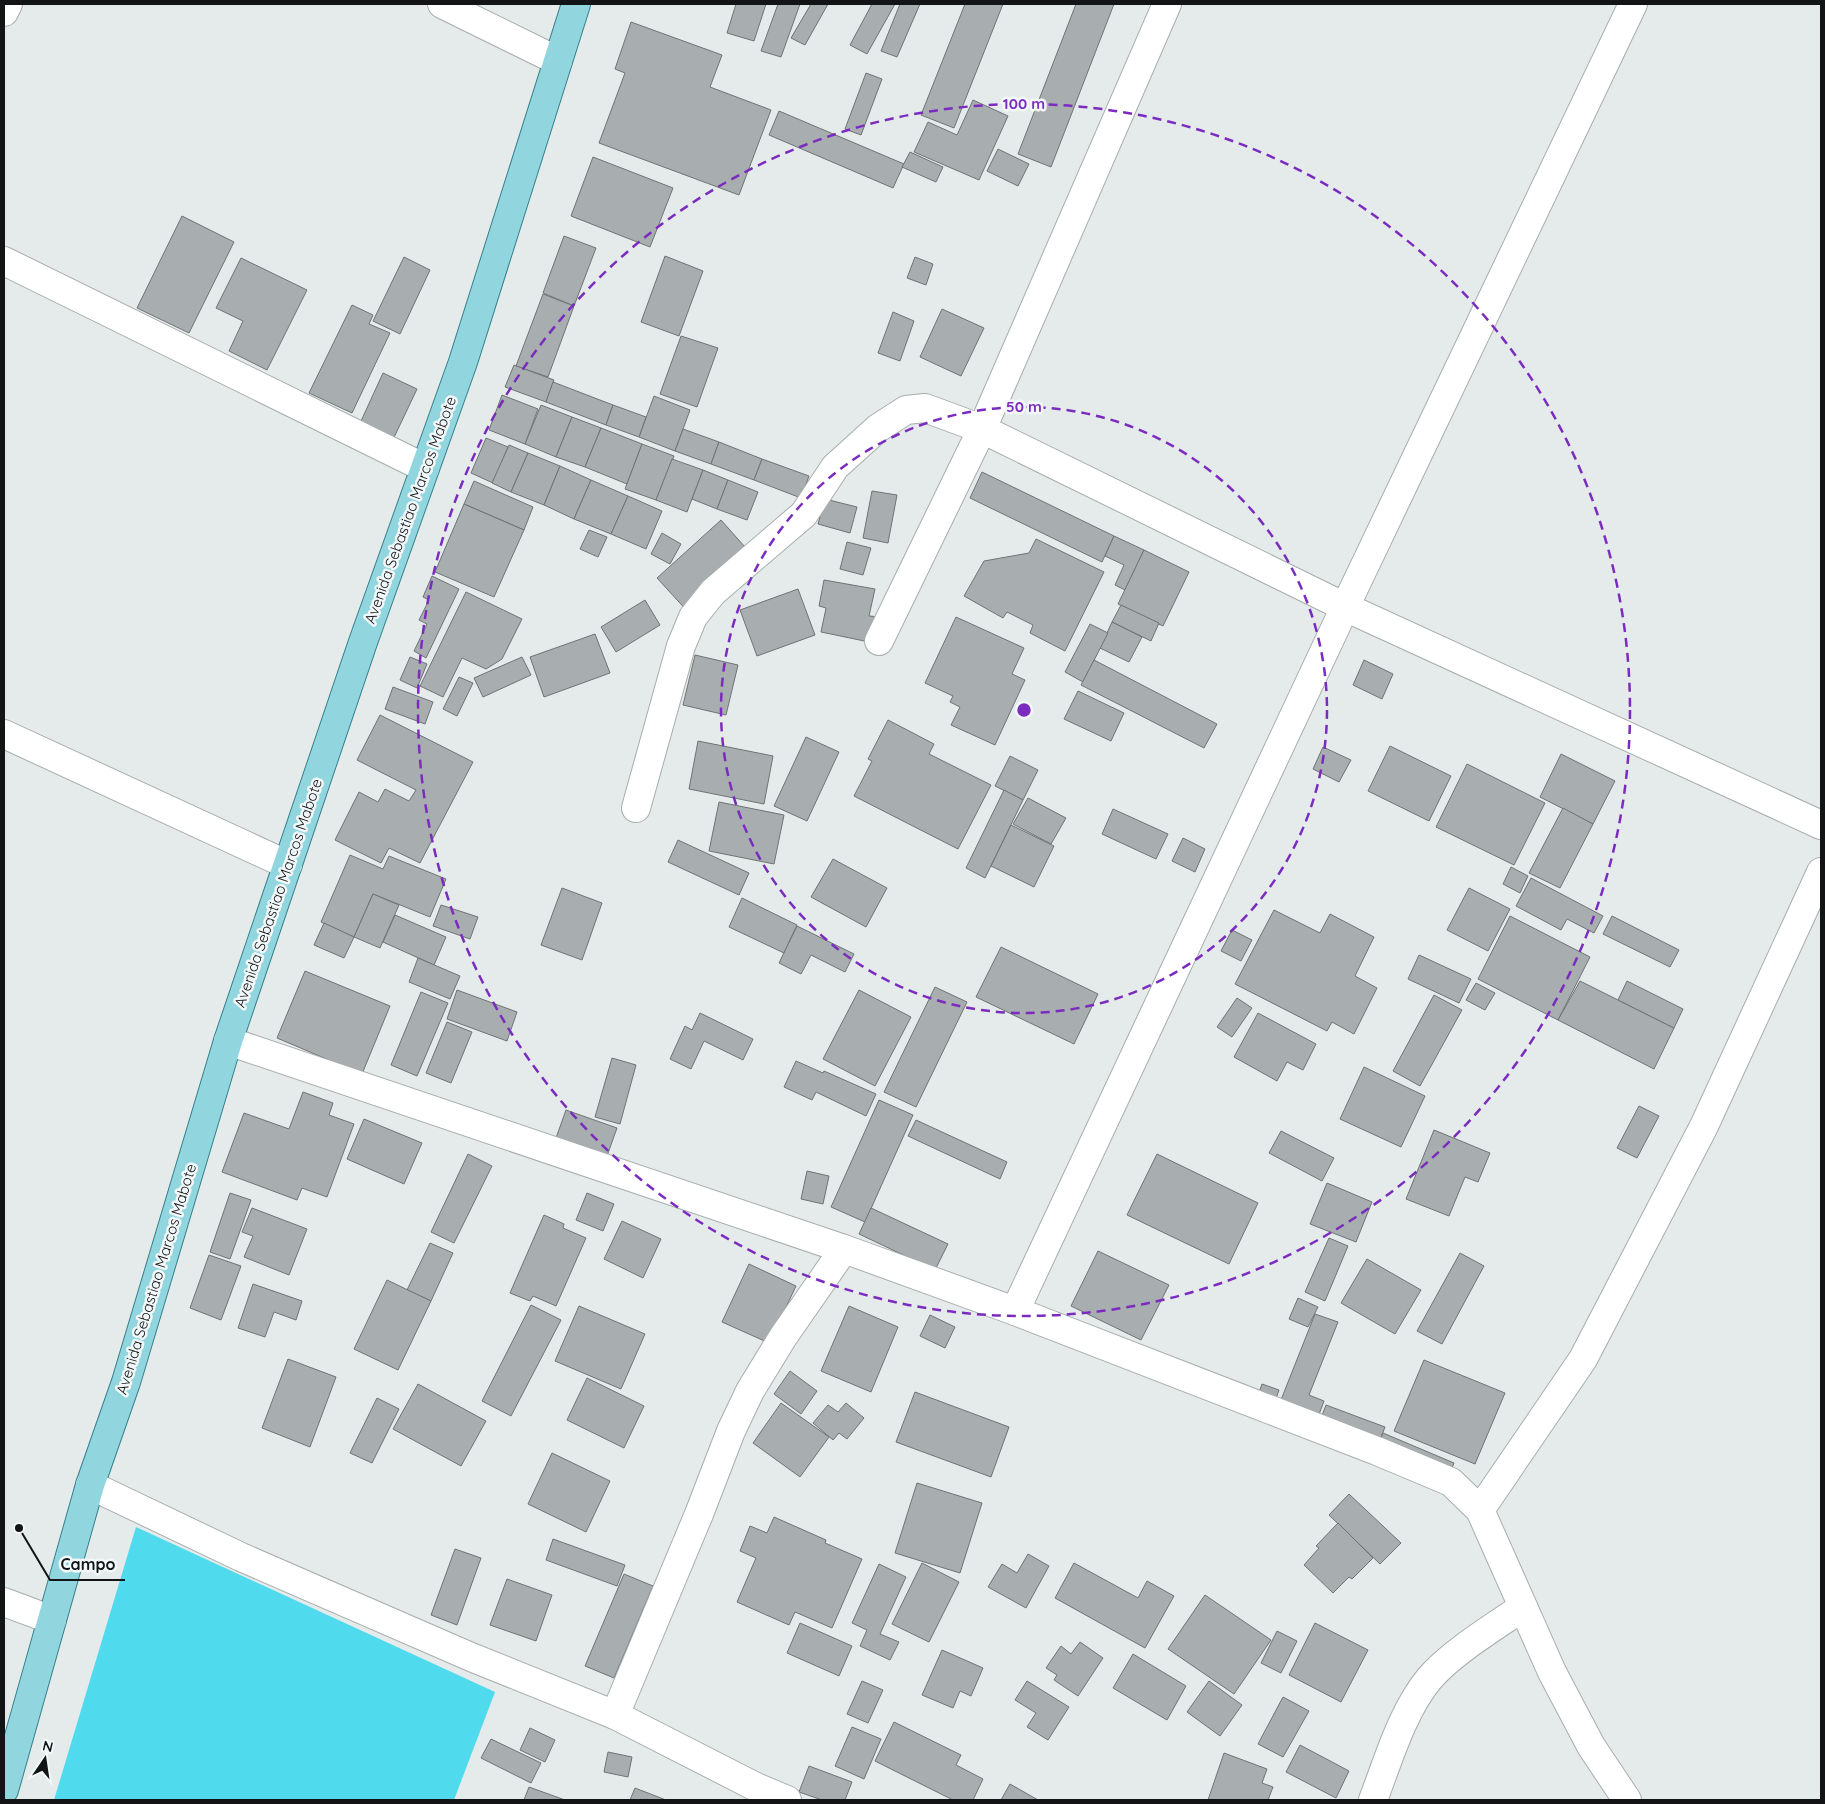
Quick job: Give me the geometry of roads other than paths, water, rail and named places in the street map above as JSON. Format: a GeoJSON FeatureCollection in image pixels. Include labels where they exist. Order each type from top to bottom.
{"type":"FeatureCollection","features":[{"type":"Feature","properties":{"kind":"main road","name":"Avenida Sebastiao Marcos Mabote"},"geometry":{"type":"LineString","coordinates":[[4,1790],[90,1485],[126,1382],[228,1041],[363,642],[462,362],[576,4]]}},
{"type":"Feature","properties":{"kind":"street"},"geometry":{"type":"LineString","coordinates":[[4,12],[8,4]]}},
{"type":"Feature","properties":{"kind":"street"},"geometry":{"type":"LineString","coordinates":[[442,4],[558,61]]}},
{"type":"Feature","properties":{"kind":"street"},"geometry":{"type":"LineString","coordinates":[[879,641],[982,429],[1167,4]]}},
{"type":"Feature","properties":{"kind":"street"},"geometry":{"type":"LineString","coordinates":[[1015,1311],[1345,607],[1633,4]]}},
{"type":"Feature","properties":{"kind":"street"},"geometry":{"type":"LineString","coordinates":[[4,261],[425,468]]}},
{"type":"Feature","properties":{"kind":"street"},"geometry":{"type":"LineString","coordinates":[[636,808],[681,646],[693,617],[713,592],[804,514],[835,466],[878,428],[906,410],[925,408],[982,429],[1345,607],[1821,824]]}},
{"type":"Feature","properties":{"kind":"street"},"geometry":{"type":"LineString","coordinates":[[4,734],[288,865]]}},
{"type":"Feature","properties":{"kind":"street"},"geometry":{"type":"LineString","coordinates":[[1480,1510],[1583,1359],[1704,1126],[1821,872]]}},
{"type":"Feature","properties":{"kind":"street"},"geometry":{"type":"LineString","coordinates":[[228,1041],[844,1248],[1015,1311],[1421,1468],[1451,1482],[1480,1510],[1552,1672],[1591,1746],[1627,1800]]}},
{"type":"Feature","properties":{"kind":"street"},"geometry":{"type":"LineString","coordinates":[[615,1716],[699,1514],[731,1431],[746,1399],[783,1337],[844,1248]]}},
{"type":"Feature","properties":{"kind":"street"},"geometry":{"type":"LineString","coordinates":[[90,1485],[241,1557],[462,1653],[615,1716],[756,1787],[787,1800]]}},
{"type":"Feature","properties":{"kind":"street"},"geometry":{"type":"LineString","coordinates":[[4,1602],[52,1620]]}},
{"type":"Feature","properties":{"kind":"street"},"geometry":{"type":"LineString","coordinates":[[1373,1800],[1397,1738],[1416,1699],[1430,1679],[1447,1661],[1523,1606]]}},
{"type":"Feature","properties":{"kind":"place","name":"Campo"},"geometry":{"type":"Point","coordinates":[19,1528]}}]}
